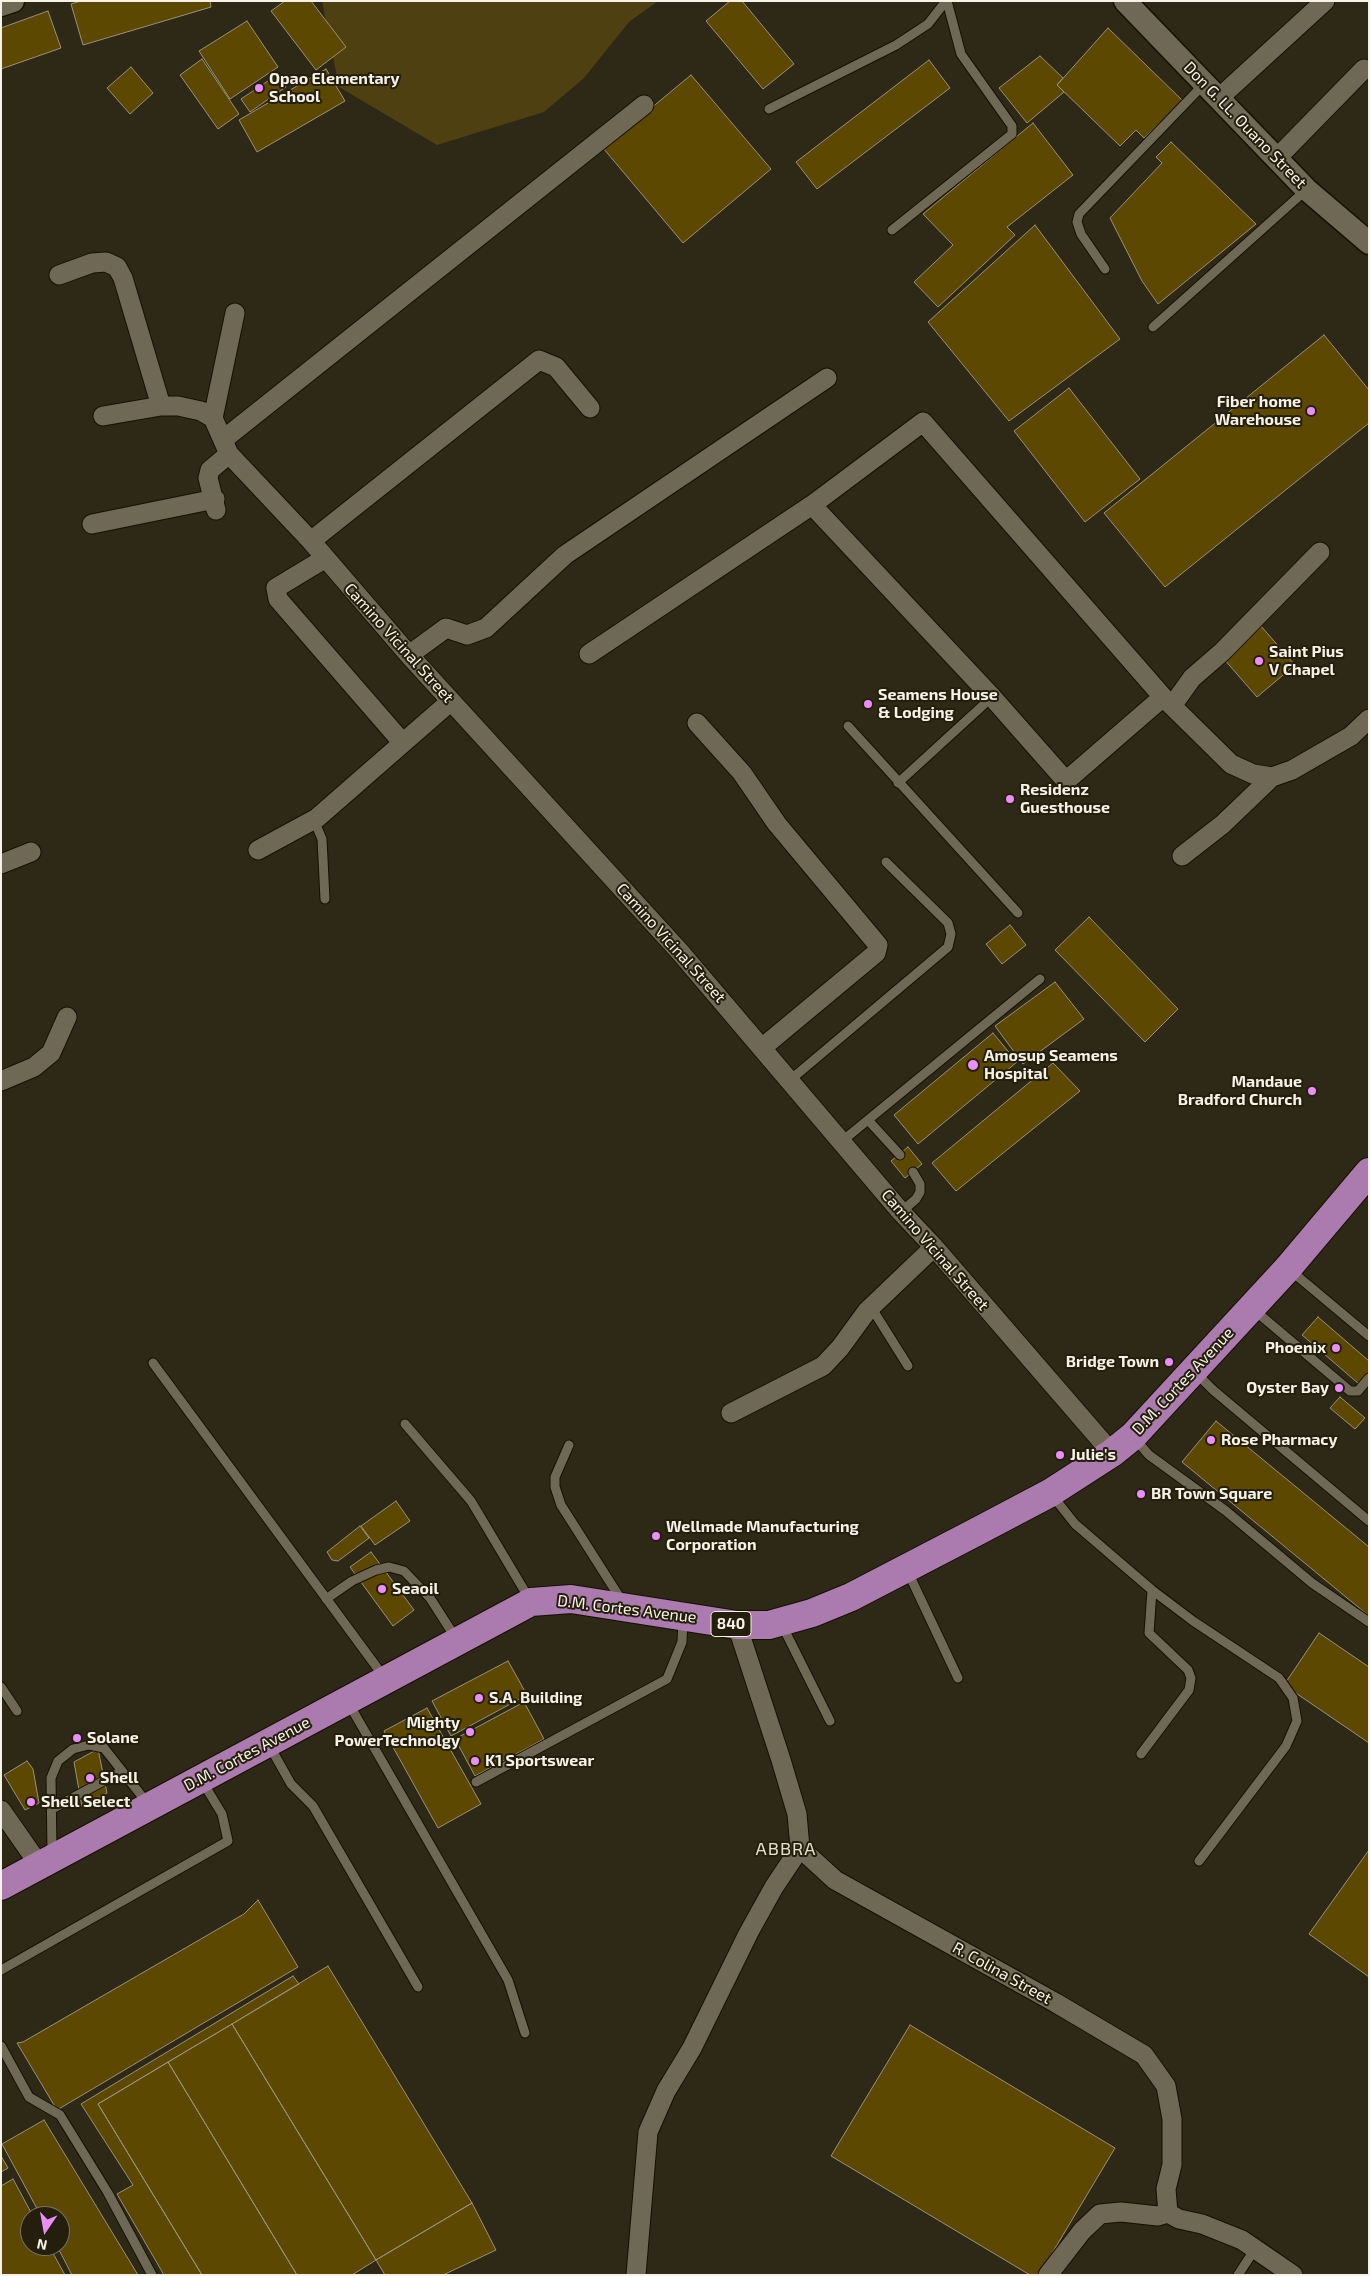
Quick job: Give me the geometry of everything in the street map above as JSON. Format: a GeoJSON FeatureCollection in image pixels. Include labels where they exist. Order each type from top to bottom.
{"type":"FeatureCollection","features":[{"type":"Feature","properties":{"kind":"highway","name":"D.M. Cortes Avenue"},"geometry":{"type":"LineString","coordinates":[[1,1886],[531,1602],[571,1599],[737,1625],[760,1626],[812,1613],[906,1569],[1050,1493],[1112,1453],[1132,1436],[1288,1268],[1369,1172]]}},
{"type":"Feature","properties":{"kind":"street"},"geometry":{"type":"LineString","coordinates":[[1,6],[13,1]]}},
{"type":"Feature","properties":{"kind":"street","name":"Don G. LL. Ouano Street"},"geometry":{"type":"LineString","coordinates":[[1125,1],[1306,190],[1369,243]]}},
{"type":"Feature","properties":{"kind":"street"},"geometry":{"type":"LineString","coordinates":[[1212,91],[1325,1]]}},
{"type":"Feature","properties":{"kind":"street"},"geometry":{"type":"LineString","coordinates":[[1276,158],[1364,69]]}},
{"type":"Feature","properties":{"kind":"street"},"geometry":{"type":"LineString","coordinates":[[92,524],[215,504],[208,478],[210,470],[226,447],[644,105]]}},
{"type":"Feature","properties":{"kind":"street"},"geometry":{"type":"LineString","coordinates":[[59,275],[92,263],[106,262],[117,267],[123,278],[161,406]]}},
{"type":"Feature","properties":{"kind":"street"},"geometry":{"type":"LineString","coordinates":[[102,416],[161,406],[178,406],[201,411],[213,418],[235,313]]}},
{"type":"Feature","properties":{"kind":"street"},"geometry":{"type":"LineString","coordinates":[[311,541],[539,360],[556,367],[590,408]]}},
{"type":"Feature","properties":{"kind":"street"},"geometry":{"type":"LineString","coordinates":[[409,655],[446,628],[467,635],[486,628],[565,555],[827,378]]}},
{"type":"Feature","properties":{"kind":"street","name":"Camino Vicinal Street"},"geometry":{"type":"LineString","coordinates":[[213,418],[226,447],[311,541],[324,559],[409,655],[680,952],[763,1047],[901,1212],[934,1247],[1112,1453]]}},
{"type":"Feature","properties":{"kind":"street"},"geometry":{"type":"LineString","coordinates":[[589,654],[812,505],[923,422],[1167,702],[1231,764],[1253,774],[1272,777]]}},
{"type":"Feature","properties":{"kind":"street"},"geometry":{"type":"LineString","coordinates":[[812,505],[992,697],[1066,781],[1167,702],[1222,652],[1320,552]]}},
{"type":"Feature","properties":{"kind":"street"},"geometry":{"type":"LineString","coordinates":[[324,559],[276,588],[278,599],[402,742]]}},
{"type":"Feature","properties":{"kind":"street"},"geometry":{"type":"LineString","coordinates":[[258,850],[317,818],[451,701]]}},
{"type":"Feature","properties":{"kind":"street"},"geometry":{"type":"LineString","coordinates":[[1182,856],[1223,824],[1272,777],[1292,770],[1351,736],[1369,719]]}},
{"type":"Feature","properties":{"kind":"street"},"geometry":{"type":"LineString","coordinates":[[697,723],[742,773],[777,824],[878,946],[876,952],[763,1047]]}},
{"type":"Feature","properties":{"kind":"street"},"geometry":{"type":"LineString","coordinates":[[1,864],[31,852]]}},
{"type":"Feature","properties":{"kind":"street"},"geometry":{"type":"LineString","coordinates":[[1,1081],[34,1067],[51,1053],[67,1017]]}},
{"type":"Feature","properties":{"kind":"street"},"geometry":{"type":"LineString","coordinates":[[730,1413],[823,1366],[840,1348],[871,1307],[934,1247]]}},
{"type":"Feature","properties":{"kind":"street"},"geometry":{"type":"LineString","coordinates":[[636,2275],[648,2132],[666,2091],[692,2048],[749,1932],[774,1887],[800,1848],[797,1814],[737,1625]]}},
{"type":"Feature","properties":{"kind":"street"},"geometry":{"type":"LineString","coordinates":[[1,1810],[46,1862]]}},
{"type":"Feature","properties":{"kind":"street","name":"R. Colina Street"},"geometry":{"type":"LineString","coordinates":[[800,1848],[835,1880],[1056,2003],[1144,2055],[1166,2086],[1172,2119],[1172,2165],[1166,2189],[1168,2213]]}},
{"type":"Feature","properties":{"kind":"street"},"geometry":{"type":"LineString","coordinates":[[1048,2275],[1082,2231],[1100,2214],[1121,2212],[1158,2216],[1168,2213],[1179,2219],[1222,2231],[1254,2249],[1293,2275]]}},
{"type":"Feature","properties":{"kind":"lane"},"geometry":{"type":"LineString","coordinates":[[769,109],[896,45],[928,24],[947,1]]}},
{"type":"Feature","properties":{"kind":"lane"},"geometry":{"type":"LineString","coordinates":[[892,230],[1012,134],[1012,126],[961,54],[947,1]]}},
{"type":"Feature","properties":{"kind":"lane"},"geometry":{"type":"LineString","coordinates":[[1105,269],[1081,234],[1077,222],[1079,214],[1212,91]]}},
{"type":"Feature","properties":{"kind":"lane"},"geometry":{"type":"LineString","coordinates":[[1153,327],[1306,190]]}},
{"type":"Feature","properties":{"kind":"lane"},"geometry":{"type":"LineString","coordinates":[[898,783],[992,697]]}},
{"type":"Feature","properties":{"kind":"lane"},"geometry":{"type":"LineString","coordinates":[[848,726],[1018,913]]}},
{"type":"Feature","properties":{"kind":"lane"},"geometry":{"type":"LineString","coordinates":[[317,818],[316,825],[322,839],[325,898]]}},
{"type":"Feature","properties":{"kind":"lane"},"geometry":{"type":"LineString","coordinates":[[789,1080],[948,947],[951,934],[948,923],[886,862]]}},
{"type":"Feature","properties":{"kind":"lane"},"geometry":{"type":"LineString","coordinates":[[841,1142],[1040,979]]}},
{"type":"Feature","properties":{"kind":"lane"},"geometry":{"type":"LineString","coordinates":[[868,1120],[900,1155]]}},
{"type":"Feature","properties":{"kind":"lane"},"geometry":{"type":"LineString","coordinates":[[901,1212],[916,1199],[920,1192],[920,1184],[913,1172]]}},
{"type":"Feature","properties":{"kind":"lane"},"geometry":{"type":"LineString","coordinates":[[1288,1268],[1369,1336]]}},
{"type":"Feature","properties":{"kind":"lane"},"geometry":{"type":"LineString","coordinates":[[871,1307],[908,1366]]}},
{"type":"Feature","properties":{"kind":"lane"},"geometry":{"type":"LineString","coordinates":[[1251,1308],[1350,1391],[1358,1391],[1369,1378]]}},
{"type":"Feature","properties":{"kind":"lane"},"geometry":{"type":"LineString","coordinates":[[152,1363],[385,1679]]}},
{"type":"Feature","properties":{"kind":"lane"},"geometry":{"type":"LineString","coordinates":[[1193,1370],[1213,1390],[1369,1520]]}},
{"type":"Feature","properties":{"kind":"lane"},"geometry":{"type":"LineString","coordinates":[[405,1424],[471,1502],[531,1602]]}},
{"type":"Feature","properties":{"kind":"lane"},"geometry":{"type":"LineString","coordinates":[[1132,1436],[1149,1455],[1226,1511],[1312,1583],[1369,1622]]}},
{"type":"Feature","properties":{"kind":"lane"},"geometry":{"type":"LineString","coordinates":[[569,1445],[555,1477],[555,1487],[561,1505],[626,1607]]}},
{"type":"Feature","properties":{"kind":"lane"},"geometry":{"type":"LineString","coordinates":[[1050,1493],[1075,1524],[1152,1590],[1279,1678],[1293,1698],[1297,1722],[1286,1746],[1199,1862]]}},
{"type":"Feature","properties":{"kind":"lane"},"geometry":{"type":"LineString","coordinates":[[326,1599],[352,1581],[376,1570],[389,1567],[404,1572],[430,1598],[458,1640]]}},
{"type":"Feature","properties":{"kind":"lane"},"geometry":{"type":"LineString","coordinates":[[906,1569],[958,1678]]}},
{"type":"Feature","properties":{"kind":"lane"},"geometry":{"type":"LineString","coordinates":[[1141,1754],[1189,1690],[1190,1678],[1188,1670],[1151,1638],[1149,1633],[1152,1590]]}},
{"type":"Feature","properties":{"kind":"lane"},"geometry":{"type":"LineString","coordinates":[[476,1782],[667,1679],[682,1642],[683,1616]]}},
{"type":"Feature","properties":{"kind":"lane"},"geometry":{"type":"LineString","coordinates":[[781,1622],[830,1722]]}},
{"type":"Feature","properties":{"kind":"lane"},"geometry":{"type":"LineString","coordinates":[[1,1687],[17,1710]]}},
{"type":"Feature","properties":{"kind":"lane"},"geometry":{"type":"LineString","coordinates":[[346,1700],[360,1720],[409,1811],[508,1980],[525,2033]]}},
{"type":"Feature","properties":{"kind":"lane"},"geometry":{"type":"LineString","coordinates":[[268,1743],[292,1784],[313,1806],[418,1987]]}},
{"type":"Feature","properties":{"kind":"lane"},"geometry":{"type":"LineString","coordinates":[[46,1862],[52,1809],[51,1778],[58,1761],[72,1749],[89,1745],[104,1748],[150,1806]]}},
{"type":"Feature","properties":{"kind":"lane"},"geometry":{"type":"LineString","coordinates":[[52,1809],[122,1771]]}},
{"type":"Feature","properties":{"kind":"lane"},"geometry":{"type":"LineString","coordinates":[[1,1970],[228,1841],[222,1814],[201,1778]]}},
{"type":"Feature","properties":{"kind":"lane"},"geometry":{"type":"LineString","coordinates":[[1,2046],[29,2097],[60,2115],[108,2193],[152,2275]]}},
{"type":"Feature","properties":{"kind":"lane"},"geometry":{"type":"LineString","coordinates":[[1238,2275],[1254,2249]]}},
{"type":"Feature","properties":{"kind":"shaded area"},"geometry":{"type":"Polygon","coordinates":[[[322,1],[658,1],[629,22],[584,78],[544,112],[437,145],[339,87],[322,1]]]}},
{"type":"Feature","properties":{"kind":"building"},"geometry":{"type":"Polygon","coordinates":[[[81,1],[210,1],[211,7],[83,45],[71,4],[81,1]]]}},
{"type":"Feature","properties":{"kind":"building"},"geometry":{"type":"Polygon","coordinates":[[[285,1],[311,1],[346,47],[316,70],[271,11],[285,1]]]}},
{"type":"Feature","properties":{"kind":"building"},"geometry":{"type":"Polygon","coordinates":[[[730,1],[742,1],[794,64],[763,89],[706,21],[730,1]]]}},
{"type":"Feature","properties":{"kind":"building"},"geometry":{"type":"Polygon","coordinates":[[[48,11],[61,48],[1,69],[1,28],[48,11]]]}},
{"type":"Feature","properties":{"kind":"building"},"geometry":{"type":"Polygon","coordinates":[[[247,21],[278,67],[230,99],[199,51],[247,21]]]}},
{"type":"Feature","properties":{"kind":"building"},"geometry":{"type":"Polygon","coordinates":[[[1108,28],[1183,101],[1144,138],[1136,130],[1120,146],[1057,85],[1108,28]]]}},
{"type":"Feature","properties":{"kind":"building"},"geometry":{"type":"Polygon","coordinates":[[[1040,56],[1063,78],[1057,85],[1064,92],[1027,123],[999,88],[1040,56]]]}},
{"type":"Feature","properties":{"kind":"building"},"geometry":{"type":"Polygon","coordinates":[[[202,59],[239,114],[218,129],[180,75],[202,59]]]}},
{"type":"Feature","properties":{"kind":"building"},"geometry":{"type":"Polygon","coordinates":[[[929,60],[950,88],[817,189],[796,162],[929,60]]]}},
{"type":"Feature","properties":{"kind":"building"},"geometry":{"type":"Polygon","coordinates":[[[131,67],[153,93],[130,114],[107,88],[131,67]]]}},
{"type":"Feature","properties":{"kind":"building"},"geometry":{"type":"Polygon","coordinates":[[[326,69],[345,101],[257,152],[239,120],[326,69]]]}},
{"type":"Feature","properties":{"kind":"building"},"geometry":{"type":"Polygon","coordinates":[[[277,75],[286,87],[250,112],[241,99],[277,75]]]}},
{"type":"Feature","properties":{"kind":"building"},"geometry":{"type":"Polygon","coordinates":[[[691,75],[771,169],[683,243],[603,148],[691,75]]]}},
{"type":"Feature","properties":{"kind":"building"},"geometry":{"type":"Polygon","coordinates":[[[1033,123],[1073,175],[1007,227],[1015,235],[938,307],[914,282],[953,245],[923,214],[1033,123]]]}},
{"type":"Feature","properties":{"kind":"building"},"geometry":{"type":"Polygon","coordinates":[[[1171,142],[1256,224],[1158,304],[1142,281],[1110,218],[1162,163],[1156,157],[1171,142]]]}},
{"type":"Feature","properties":{"kind":"building"},"geometry":{"type":"Polygon","coordinates":[[[1035,225],[1120,339],[1009,421],[928,322],[1035,225]]]}},
{"type":"Feature","properties":{"kind":"building"},"geometry":{"type":"Polygon","coordinates":[[[1324,335],[1369,390],[1369,423],[1165,587],[1104,513],[1324,335]]]}},
{"type":"Feature","properties":{"kind":"building"},"geometry":{"type":"Polygon","coordinates":[[[1069,388],[1140,479],[1085,522],[1014,431],[1069,388]]]}},
{"type":"Feature","properties":{"kind":"building","name":"Saint Pius V Chapel"},"geometry":{"type":"Polygon","coordinates":[[[1260,625],[1295,665],[1257,697],[1223,658],[1260,625]]]}},
{"type":"Feature","properties":{"kind":"building"},"geometry":{"type":"Polygon","coordinates":[[[1089,917],[1178,1009],[1145,1042],[1055,950],[1089,917]]]}},
{"type":"Feature","properties":{"kind":"building"},"geometry":{"type":"Polygon","coordinates":[[[1010,925],[1026,945],[1002,964],[986,944],[1010,925]]]}},
{"type":"Feature","properties":{"kind":"building"},"geometry":{"type":"Polygon","coordinates":[[[1055,982],[1084,1019],[1023,1064],[995,1026],[1055,982]]]}},
{"type":"Feature","properties":{"kind":"building"},"geometry":{"type":"Polygon","coordinates":[[[993,1033],[1017,1062],[918,1144],[894,1115],[993,1033]]]}},
{"type":"Feature","properties":{"kind":"building"},"geometry":{"type":"Polygon","coordinates":[[[1053,1063],[1080,1091],[956,1191],[932,1163],[1053,1063]]]}},
{"type":"Feature","properties":{"kind":"building"},"geometry":{"type":"Polygon","coordinates":[[[908,1147],[922,1164],[905,1178],[891,1161],[908,1147]]]}},
{"type":"Feature","properties":{"kind":"building","name":"Phoenix"},"geometry":{"type":"Polygon","coordinates":[[[1318,1317],[1369,1361],[1369,1374],[1359,1384],[1302,1335],[1318,1317]]]}},
{"type":"Feature","properties":{"kind":"building"},"geometry":{"type":"Polygon","coordinates":[[[1340,1397],[1365,1418],[1355,1429],[1330,1408],[1340,1397]]]}},
{"type":"Feature","properties":{"kind":"building"},"geometry":{"type":"Polygon","coordinates":[[[1216,1421],[1369,1547],[1369,1616],[1182,1462],[1216,1421]]]}},
{"type":"Feature","properties":{"kind":"building"},"geometry":{"type":"Polygon","coordinates":[[[396,1501],[410,1521],[375,1545],[361,1526],[396,1501]]]}},
{"type":"Feature","properties":{"kind":"building"},"geometry":{"type":"Polygon","coordinates":[[[360,1526],[369,1538],[338,1561],[332,1560],[327,1552],[360,1526]]]}},
{"type":"Feature","properties":{"kind":"building","name":"Seaoil"},"geometry":{"type":"Polygon","coordinates":[[[371,1552],[414,1610],[393,1626],[350,1567],[371,1552]]]}},
{"type":"Feature","properties":{"kind":"building"},"geometry":{"type":"Polygon","coordinates":[[[1319,1633],[1369,1667],[1369,1743],[1284,1685],[1319,1633]]]}},
{"type":"Feature","properties":{"kind":"building","name":"S.A. Building"},"geometry":{"type":"Polygon","coordinates":[[[508,1661],[527,1695],[451,1736],[432,1701],[508,1661]]]}},
{"type":"Feature","properties":{"kind":"building"},"geometry":{"type":"Polygon","coordinates":[[[524,1702],[544,1739],[475,1776],[455,1739],[524,1702]]]}},
{"type":"Feature","properties":{"kind":"building"},"geometry":{"type":"Polygon","coordinates":[[[427,1708],[481,1804],[438,1828],[384,1731],[427,1708]]]}},
{"type":"Feature","properties":{"kind":"building","name":"Shell"},"geometry":{"type":"Polygon","coordinates":[[[98,1749],[107,1793],[82,1807],[74,1762],[98,1749]]]}},
{"type":"Feature","properties":{"kind":"building"},"geometry":{"type":"Polygon","coordinates":[[[27,1761],[33,1769],[39,1803],[25,1810],[4,1775],[27,1761]]]}},
{"type":"Feature","properties":{"kind":"building"},"geometry":{"type":"Polygon","coordinates":[[[1369,1850],[1369,1977],[1309,1934],[1369,1850]]]}},
{"type":"Feature","properties":{"kind":"building"},"geometry":{"type":"Polygon","coordinates":[[[258,1900],[298,1967],[57,2110],[17,2043],[23,2042],[244,1914],[258,1900]]]}},
{"type":"Feature","properties":{"kind":"building"},"geometry":{"type":"Polygon","coordinates":[[[328,1966],[472,2203],[376,2260],[232,2024],[328,1966]]]}},
{"type":"Feature","properties":{"kind":"building"},"geometry":{"type":"Polygon","coordinates":[[[293,1976],[299,1984],[98,2104],[202,2275],[164,2275],[117,2194],[133,2185],[81,2104],[293,1976]]]}},
{"type":"Feature","properties":{"kind":"building"},"geometry":{"type":"Polygon","coordinates":[[[232,2024],[376,2260],[352,2275],[297,2275],[168,2062],[232,2024]]]}},
{"type":"Feature","properties":{"kind":"building"},"geometry":{"type":"Polygon","coordinates":[[[910,2025],[1115,2148],[1039,2275],[1030,2275],[831,2156],[910,2025]]]}},
{"type":"Feature","properties":{"kind":"building"},"geometry":{"type":"Polygon","coordinates":[[[168,2062],[297,2275],[202,2275],[98,2104],[168,2062]]]}},
{"type":"Feature","properties":{"kind":"building"},"geometry":{"type":"Polygon","coordinates":[[[44,2120],[138,2275],[72,2275],[62,2256],[70,2256],[70,2206],[36,2206],[2,2144],[44,2120]]]}},
{"type":"Feature","properties":{"kind":"building"},"geometry":{"type":"Polygon","coordinates":[[[1,2156],[8,2168],[1,2172],[1,2156]]]}},
{"type":"Feature","properties":{"kind":"building"},"geometry":{"type":"Polygon","coordinates":[[[13,2179],[28,2206],[20,2206],[20,2256],[55,2256],[65,2275],[1,2275],[1,2186],[13,2179]]]}},
{"type":"Feature","properties":{"kind":"building"},"geometry":{"type":"Polygon","coordinates":[[[472,2203],[496,2250],[443,2275],[385,2275],[376,2260],[472,2203]]]}},
{"type":"Feature","properties":{"kind":"place","name":"Opao Elementary School"},"geometry":{"type":"Point","coordinates":[259,88]}},
{"type":"Feature","properties":{"kind":"place","name":"Fiber home Warehouse"},"geometry":{"type":"Point","coordinates":[1311,411]}},
{"type":"Feature","properties":{"kind":"place","name":"Saint Pius V Chapel"},"geometry":{"type":"Point","coordinates":[1259,661]}},
{"type":"Feature","properties":{"kind":"place","name":"Seamens House & Lodging"},"geometry":{"type":"Point","coordinates":[868,704]}},
{"type":"Feature","properties":{"kind":"place","name":"Residenz Guesthouse"},"geometry":{"type":"Point","coordinates":[1010,799]}},
{"type":"Feature","properties":{"kind":"place","name":"Amosup Seamens Hospital"},"geometry":{"type":"Point","coordinates":[973,1065]}},
{"type":"Feature","properties":{"kind":"place","name":"Mandaue Bradford Church"},"geometry":{"type":"Point","coordinates":[1312,1091]}},
{"type":"Feature","properties":{"kind":"place","name":"Phoenix"},"geometry":{"type":"Point","coordinates":[1336,1348]}},
{"type":"Feature","properties":{"kind":"place","name":"Bridge Town"},"geometry":{"type":"Point","coordinates":[1169,1362]}},
{"type":"Feature","properties":{"kind":"place","name":"Oyster Bay"},"geometry":{"type":"Point","coordinates":[1339,1388]}},
{"type":"Feature","properties":{"kind":"place","name":"Rose Pharmacy"},"geometry":{"type":"Point","coordinates":[1211,1440]}},
{"type":"Feature","properties":{"kind":"place","name":"Julie's"},"geometry":{"type":"Point","coordinates":[1060,1455]}},
{"type":"Feature","properties":{"kind":"place","name":"BR Town Square"},"geometry":{"type":"Point","coordinates":[1141,1494]}},
{"type":"Feature","properties":{"kind":"place","name":"Wellmade Manufacturing Corporation"},"geometry":{"type":"Point","coordinates":[656,1536]}},
{"type":"Feature","properties":{"kind":"place","name":"Seaoil"},"geometry":{"type":"Point","coordinates":[382,1589]}},
{"type":"Feature","properties":{"kind":"place","name":"S.A. Building"},"geometry":{"type":"Point","coordinates":[479,1698]}},
{"type":"Feature","properties":{"kind":"place","name":"Mighty PowerTechnolgy"},"geometry":{"type":"Point","coordinates":[470,1732]}},
{"type":"Feature","properties":{"kind":"place","name":"Solane"},"geometry":{"type":"Point","coordinates":[77,1738]}},
{"type":"Feature","properties":{"kind":"place","name":"K1 Sportswear"},"geometry":{"type":"Point","coordinates":[475,1761]}},
{"type":"Feature","properties":{"kind":"place","name":"Shell"},"geometry":{"type":"Point","coordinates":[90,1778]}},
{"type":"Feature","properties":{"kind":"place","name":"Shell Select"},"geometry":{"type":"Point","coordinates":[31,1802]}},
{"type":"Feature","properties":{"kind":"district","name":"ABBRA"},"geometry":{"type":"Point","coordinates":[786,1849]}}]}
